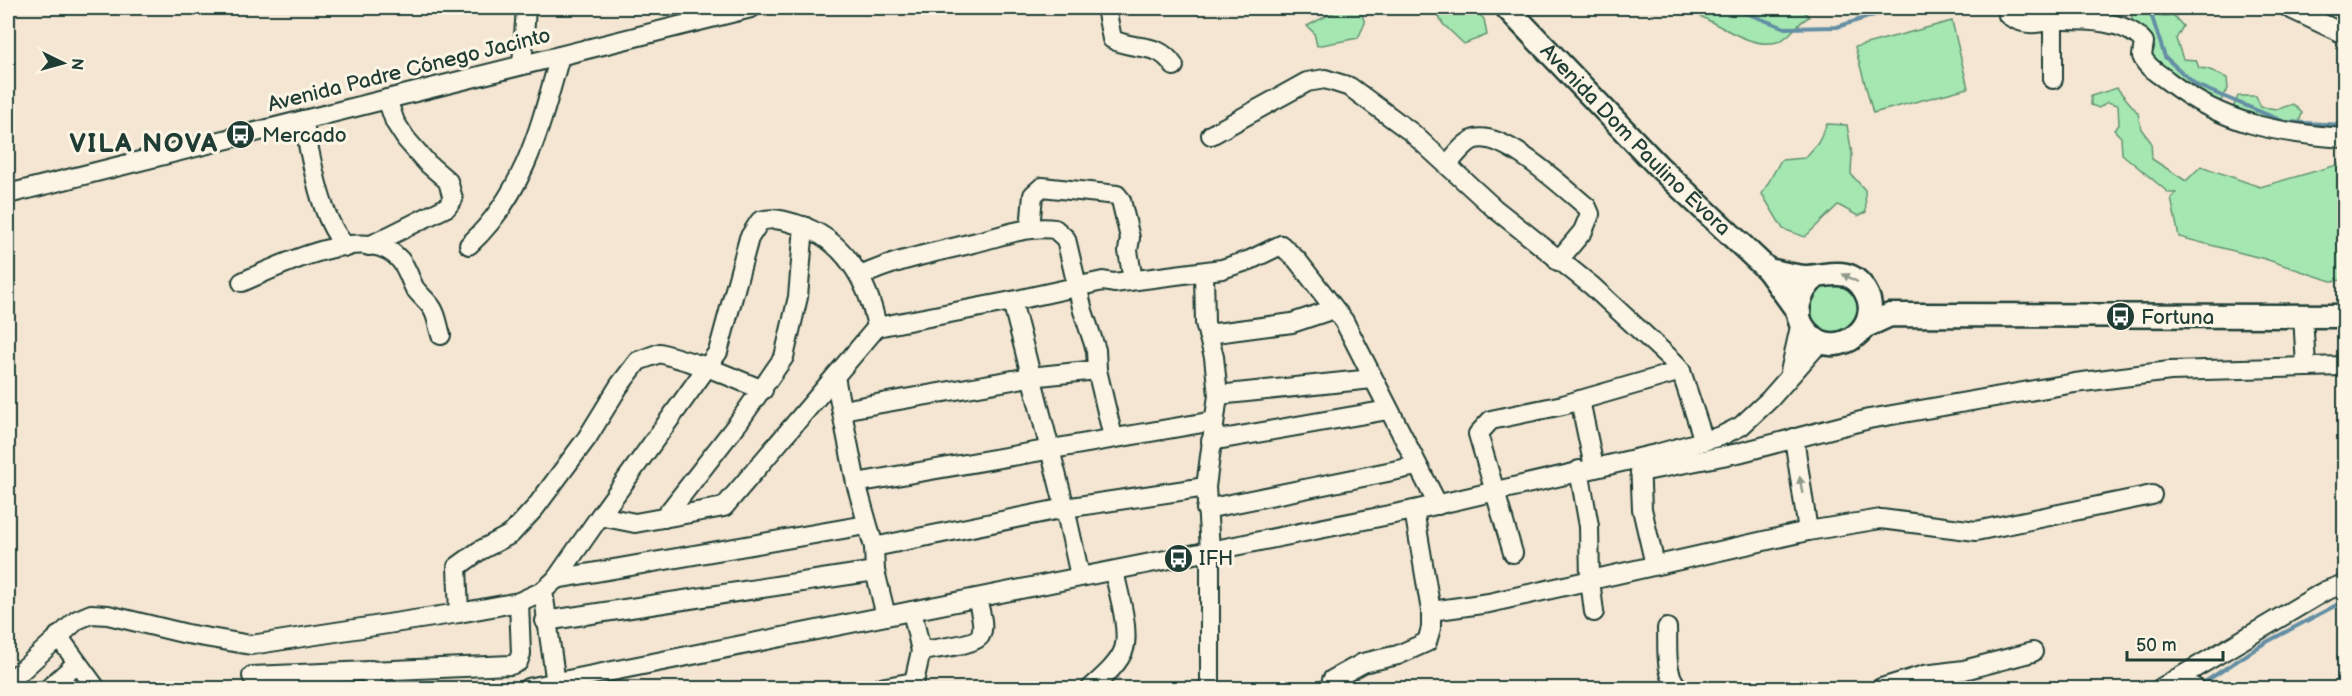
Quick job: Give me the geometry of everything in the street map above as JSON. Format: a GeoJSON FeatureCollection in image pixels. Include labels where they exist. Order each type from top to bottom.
{"type":"FeatureCollection","features":[{"type":"Feature","properties":{"kind":"main road","name":"Avenida Dom Paulino Évora"},"geometry":{"type":"LineString","coordinates":[[1507,8],[1659,166],[1768,270],[1800,318]]}},
{"type":"Feature","properties":{"kind":"main road"},"geometry":{"type":"LineString","coordinates":[[1768,270],[1802,277],[1828,273],[1851,276],[1866,292],[1868,315],[1851,340],[1830,344],[1820,342],[1811,336],[1800,318],[1801,293],[1817,276]]}},
{"type":"Feature","properties":{"kind":"main road"},"geometry":{"type":"LineString","coordinates":[[1868,315],[2344,316]]}},
{"type":"Feature","properties":{"kind":"street"},"geometry":{"type":"LineString","coordinates":[[522,65],[526,8]]}},
{"type":"Feature","properties":{"kind":"street","name":"Avenida Padre Cónego Jacinto"},"geometry":{"type":"LineString","coordinates":[[8,194],[751,8]]}},
{"type":"Feature","properties":{"kind":"street"},"geometry":{"type":"LineString","coordinates":[[1106,8],[1112,39],[1158,50],[1167,55],[1174,66]]}},
{"type":"Feature","properties":{"kind":"street"},"geometry":{"type":"LineString","coordinates":[[1500,8],[1539,43]]}},
{"type":"Feature","properties":{"kind":"street"},"geometry":{"type":"LineString","coordinates":[[2007,8],[2008,15],[2018,22],[2036,24],[2053,20],[2080,20],[2116,26],[2140,37],[2144,42],[2142,56],[2148,65],[2189,97],[2224,115],[2256,127],[2344,138]]}},
{"type":"Feature","properties":{"kind":"street"},"geometry":{"type":"LineString","coordinates":[[2289,8],[2344,34]]}},
{"type":"Feature","properties":{"kind":"street"},"geometry":{"type":"LineString","coordinates":[[2053,20],[2053,79]]}},
{"type":"Feature","properties":{"kind":"street"},"geometry":{"type":"LineString","coordinates":[[469,245],[487,228],[507,202],[519,181],[535,142],[560,56]]}},
{"type":"Feature","properties":{"kind":"street"},"geometry":{"type":"LineString","coordinates":[[1212,135],[1307,82],[1325,80],[1350,87],[1448,164],[1494,208],[1592,286],[1660,348],[1681,371],[1704,441]]}},
{"type":"Feature","properties":{"kind":"street"},"geometry":{"type":"LineString","coordinates":[[369,246],[447,207],[453,199],[448,182],[427,164],[406,139],[395,122],[387,99]]}},
{"type":"Feature","properties":{"kind":"street"},"geometry":{"type":"LineString","coordinates":[[303,120],[326,209],[339,240],[347,247]]}},
{"type":"Feature","properties":{"kind":"street"},"geometry":{"type":"LineString","coordinates":[[1448,164],[1469,142],[1485,138],[1518,151],[1587,207],[1590,214],[1588,222],[1558,261]]}},
{"type":"Feature","properties":{"kind":"street"},"geometry":{"type":"LineString","coordinates":[[1030,229],[1033,195],[1042,187],[1117,195],[1121,200],[1130,238],[1128,251],[1133,280]]}},
{"type":"Feature","properties":{"kind":"street"},"geometry":{"type":"LineString","coordinates":[[878,327],[872,302],[861,276],[848,258],[820,232],[773,217],[760,221],[754,227],[718,352],[550,585],[545,621],[543,687],[1438,505],[1587,469],[1640,465],[1794,438],[1869,419],[2075,383],[2170,371],[2344,366]]}},
{"type":"Feature","properties":{"kind":"street"},"geometry":{"type":"LineString","coordinates":[[664,518],[763,390],[784,357],[798,297],[804,226]]}},
{"type":"Feature","properties":{"kind":"street"},"geometry":{"type":"LineString","coordinates":[[861,276],[877,268],[930,253],[1030,229],[1055,229],[1066,239],[1083,311],[1096,350],[1097,370],[1113,437]]}},
{"type":"Feature","properties":{"kind":"street"},"geometry":{"type":"LineString","coordinates":[[600,516],[635,523],[724,507],[878,327],[1103,281],[1204,273],[1250,260],[1281,245],[1297,260],[1357,342],[1372,379],[1438,505]]}},
{"type":"Feature","properties":{"kind":"street"},"geometry":{"type":"LineString","coordinates":[[242,282],[308,253],[369,246],[388,250],[404,264],[414,286],[431,308],[441,334]]}},
{"type":"Feature","properties":{"kind":"street"},"geometry":{"type":"LineString","coordinates":[[1204,273],[1205,323],[1214,357],[1218,395],[1206,486],[1210,550],[1210,688]]}},
{"type":"Feature","properties":{"kind":"street"},"geometry":{"type":"LineString","coordinates":[[1012,301],[1080,576]]}},
{"type":"Feature","properties":{"kind":"street"},"geometry":{"type":"LineString","coordinates":[[1208,334],[1292,323],[1334,309]]}},
{"type":"Feature","properties":{"kind":"street"},"geometry":{"type":"LineString","coordinates":[[2303,316],[2306,366]]}},
{"type":"Feature","properties":{"kind":"street"},"geometry":{"type":"LineString","coordinates":[[1790,373],[1800,318]]}},
{"type":"Feature","properties":{"kind":"street"},"geometry":{"type":"LineString","coordinates":[[1640,465],[1741,426],[1770,399],[1790,373],[1820,342]]}},
{"type":"Feature","properties":{"kind":"street"},"geometry":{"type":"LineString","coordinates":[[459,613],[457,567],[479,551],[511,534],[535,508],[581,447],[619,386],[638,361],[660,353],[707,367],[763,390]]}},
{"type":"Feature","properties":{"kind":"street"},"geometry":{"type":"LineString","coordinates":[[842,410],[1030,377],[1097,370]]}},
{"type":"Feature","properties":{"kind":"street"},"geometry":{"type":"LineString","coordinates":[[1513,553],[1478,434],[1483,426],[1491,420],[1580,400],[1681,371]]}},
{"type":"Feature","properties":{"kind":"street"},"geometry":{"type":"LineString","coordinates":[[836,376],[856,483],[874,547],[876,571],[886,616]]}},
{"type":"Feature","properties":{"kind":"street"},"geometry":{"type":"LineString","coordinates":[[1218,395],[1372,379]]}},
{"type":"Feature","properties":{"kind":"street"},"geometry":{"type":"LineString","coordinates":[[1580,400],[1587,469],[1590,580],[1594,612]]}},
{"type":"Feature","properties":{"kind":"street"},"geometry":{"type":"LineString","coordinates":[[1211,441],[1388,410]]}},
{"type":"Feature","properties":{"kind":"street"},"geometry":{"type":"LineString","coordinates":[[856,483],[1048,447],[1214,421]]}},
{"type":"Feature","properties":{"kind":"street"},"geometry":{"type":"LineString","coordinates":[[1794,438],[1808,531]]}},
{"type":"Feature","properties":{"kind":"street"},"geometry":{"type":"LineString","coordinates":[[1640,465],[1642,509],[1655,565]]}},
{"type":"Feature","properties":{"kind":"street"},"geometry":{"type":"LineString","coordinates":[[1206,508],[1417,466]]}},
{"type":"Feature","properties":{"kind":"street"},"geometry":{"type":"LineString","coordinates":[[874,547],[1065,508],[1206,486]]}},
{"type":"Feature","properties":{"kind":"street"},"geometry":{"type":"LineString","coordinates":[[1431,611],[1489,603],[1808,531],[1881,519],[1976,531],[2152,495]]}},
{"type":"Feature","properties":{"kind":"street"},"geometry":{"type":"LineString","coordinates":[[1330,688],[1332,680],[1363,663],[1398,655],[1427,642],[1431,628],[1431,611],[1414,510]]}},
{"type":"Feature","properties":{"kind":"street"},"geometry":{"type":"LineString","coordinates":[[8,683],[77,620],[91,615],[108,615],[187,634],[251,645],[519,602],[550,585],[866,525]]}},
{"type":"Feature","properties":{"kind":"street"},"geometry":{"type":"LineString","coordinates":[[545,621],[876,571]]}},
{"type":"Feature","properties":{"kind":"street"},"geometry":{"type":"LineString","coordinates":[[1091,688],[1124,650],[1126,633],[1114,571]]}},
{"type":"Feature","properties":{"kind":"street"},"geometry":{"type":"LineString","coordinates":[[2161,688],[2325,591],[2344,584]]}},
{"type":"Feature","properties":{"kind":"street"},"geometry":{"type":"LineString","coordinates":[[921,651],[974,641],[981,635],[983,624],[977,598]]}},
{"type":"Feature","properties":{"kind":"street"},"geometry":{"type":"LineString","coordinates":[[251,645],[253,682],[371,670],[511,665],[518,662],[521,654],[519,602]]}},
{"type":"Feature","properties":{"kind":"street"},"geometry":{"type":"LineString","coordinates":[[880,688],[913,685],[921,651],[912,611]]}},
{"type":"Feature","properties":{"kind":"street"},"geometry":{"type":"LineString","coordinates":[[1667,628],[1669,668],[1672,682],[1679,688]]}},
{"type":"Feature","properties":{"kind":"street"},"geometry":{"type":"LineString","coordinates":[[58,636],[96,688]]}},
{"type":"Feature","properties":{"kind":"street"},"geometry":{"type":"LineString","coordinates":[[1881,688],[1924,675],[1964,670],[2033,652]]}},
{"type":"Feature","properties":{"kind":"street"},"geometry":{"type":"LineString","coordinates":[[49,688],[77,663]]}},
{"type":"Feature","properties":{"kind":"street"},"geometry":{"type":"LineString","coordinates":[[371,670],[373,688]]}},
{"type":"Feature","properties":{"kind":"street"},"geometry":{"type":"LineString","coordinates":[[2178,678],[2196,688]]}},
{"type":"Feature","properties":{"kind":"green space"},"geometry":{"type":"Polygon","coordinates":[[[1342,8],[1361,12],[1365,23],[1358,38],[1317,46],[1314,33],[1307,26],[1342,8]]]}},
{"type":"Feature","properties":{"kind":"green space"},"geometry":{"type":"Polygon","coordinates":[[[1433,8],[1473,8],[1484,19],[1487,35],[1464,44],[1443,24],[1433,8]]]}},
{"type":"Feature","properties":{"kind":"green space"},"geometry":{"type":"Polygon","coordinates":[[[1697,8],[1771,8],[1780,14],[1801,8],[1809,17],[1780,41],[1760,43],[1739,36],[1700,16],[1697,8]]]}},
{"type":"Feature","properties":{"kind":"green space"},"geometry":{"type":"Polygon","coordinates":[[[2132,8],[2149,8],[2163,16],[2173,15],[2183,26],[2176,39],[2183,59],[2196,60],[2199,68],[2208,69],[2227,78],[2228,89],[2216,109],[2150,58],[2155,47],[2143,44],[2131,33],[2132,8]]]}},
{"type":"Feature","properties":{"kind":"green space"},"geometry":{"type":"Polygon","coordinates":[[[1952,21],[1968,88],[1873,113],[1855,47],[1952,21]]]}},
{"type":"Feature","properties":{"kind":"green space"},"geometry":{"type":"Polygon","coordinates":[[[2117,88],[2138,113],[2141,129],[2151,142],[2152,159],[2186,181],[2201,166],[2260,187],[2344,163],[2344,280],[2331,281],[2265,259],[2179,237],[2171,198],[2176,193],[2169,193],[2122,154],[2121,137],[2114,130],[2119,125],[2118,105],[2107,102],[2099,108],[2091,105],[2091,96],[2117,88]]]}},
{"type":"Feature","properties":{"kind":"green space"},"geometry":{"type":"Polygon","coordinates":[[[2238,96],[2256,96],[2261,107],[2278,109],[2293,104],[2302,113],[2298,126],[2240,121],[2233,108],[2238,96]]]}},
{"type":"Feature","properties":{"kind":"green space"},"geometry":{"type":"Polygon","coordinates":[[[1827,124],[1847,125],[1852,154],[1851,174],[1865,190],[1866,212],[1858,216],[1838,205],[1805,237],[1783,229],[1762,194],[1781,160],[1805,158],[1818,143],[1827,124]]]}},
{"type":"Feature","properties":{"kind":"green space"},"geometry":{"type":"Polygon","coordinates":[[[1821,283],[1846,284],[1859,299],[1859,318],[1838,337],[1811,327],[1805,303],[1821,283]]]}},
{"type":"Feature","properties":{"kind":"waterway"},"geometry":{"type":"LineString","coordinates":[[1732,8],[1785,28],[1837,27],[1874,15],[1917,8]]}},
{"type":"Feature","properties":{"kind":"waterway"},"geometry":{"type":"LineString","coordinates":[[2149,8],[2165,57],[2196,85],[2285,122],[2344,125]]}},
{"type":"Feature","properties":{"kind":"waterway"},"geometry":{"type":"LineString","coordinates":[[2200,685],[2263,644],[2344,601]]}},
{"type":"Feature","properties":{"kind":"place","name":"Mercado"},"geometry":{"type":"Point","coordinates":[241,135]}},
{"type":"Feature","properties":{"kind":"place","name":"Fortuna"},"geometry":{"type":"Point","coordinates":[2120,317]}},
{"type":"Feature","properties":{"kind":"place","name":"IFH"},"geometry":{"type":"Point","coordinates":[1178,558]}},
{"type":"Feature","properties":{"kind":"district","name":"VILA NOVA"},"geometry":{"type":"Point","coordinates":[144,144]}}]}
